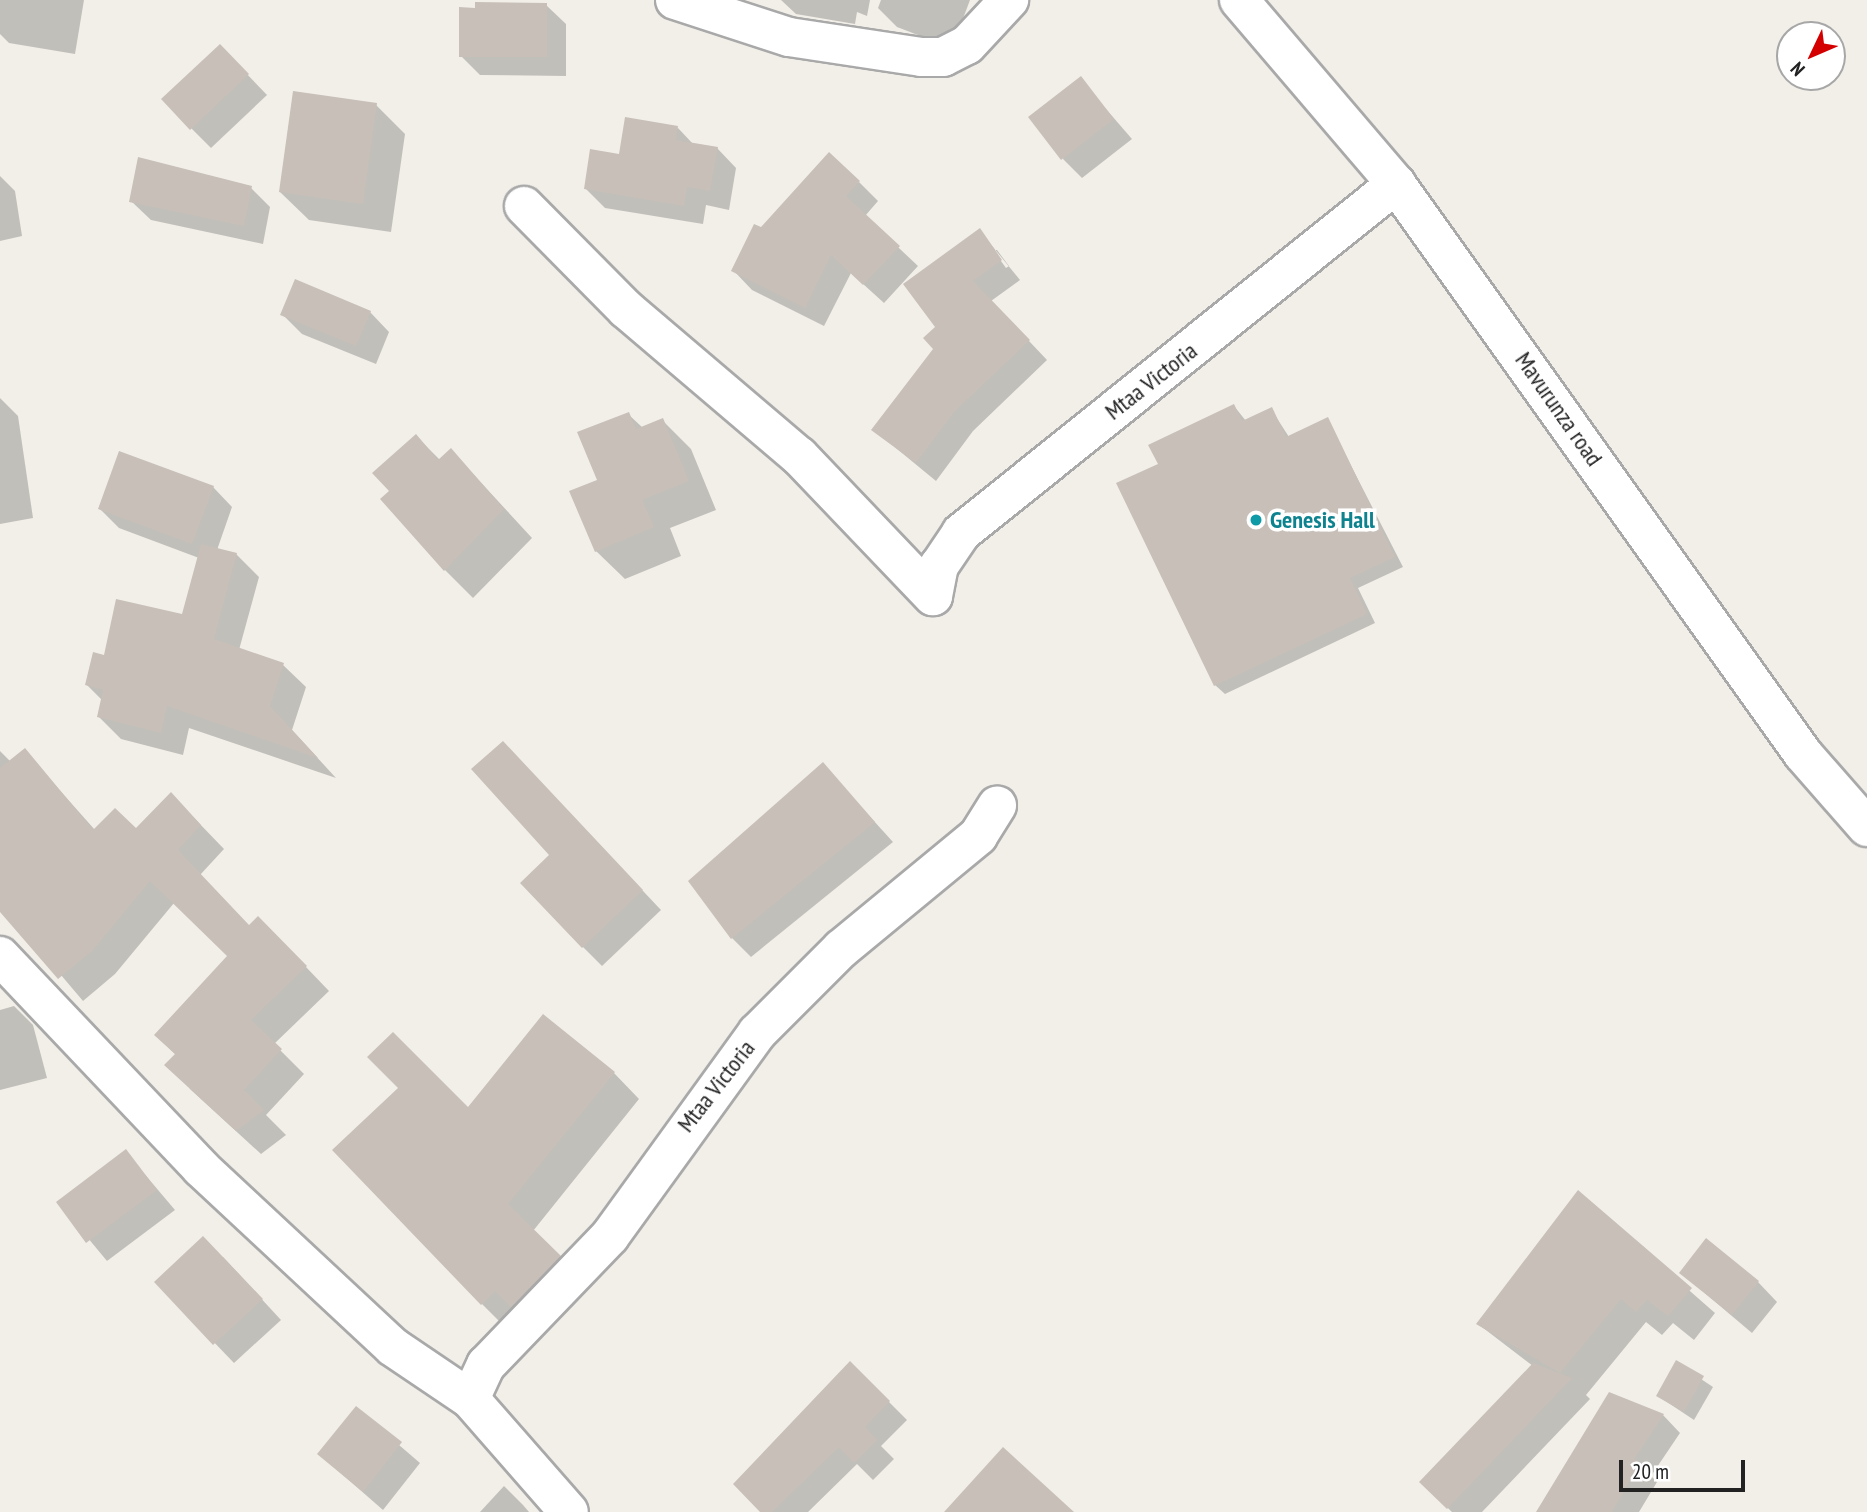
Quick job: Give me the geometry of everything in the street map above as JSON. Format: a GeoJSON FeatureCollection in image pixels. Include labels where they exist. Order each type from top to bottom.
{"type":"FeatureCollection","features":[{"type":"Feature","properties":{"kind":"street"},"geometry":{"type":"LineString","coordinates":[[676,0],[789,37],[920,57],[943,57],[967,45],[1009,0]]}},
{"type":"Feature","properties":{"kind":"street","name":"Mavurunza road"},"geometry":{"type":"LineString","coordinates":[[1240,0],[1396,184],[1779,722],[1867,827]]}},
{"type":"Feature","properties":{"kind":"street","name":"Mtaa Victoria"},"geometry":{"type":"LineString","coordinates":[[524,206],[626,309],[799,456],[933,596],[939,566],[961,533],[1396,184]]}},
{"type":"Feature","properties":{"kind":"street","name":"Mtaa Victoria"},"geometry":{"type":"LineString","coordinates":[[470,1399],[486,1365],[610,1236],[757,1034],[841,948],[978,836],[997,805]]}},
{"type":"Feature","properties":{"kind":"street"},"geometry":{"type":"LineString","coordinates":[[0,956],[201,1168],[393,1348],[470,1399],[569,1512]]}},
{"type":"Feature","properties":{"kind":"building"},"geometry":{"type":"Polygon","coordinates":[[[475,2],[547,3],[547,57],[459,57],[459,7],[475,8],[475,2]]]}},
{"type":"Feature","properties":{"kind":"building"},"geometry":{"type":"Polygon","coordinates":[[[220,44],[249,74],[190,130],[161,99],[220,44]]]}},
{"type":"Feature","properties":{"kind":"building"},"geometry":{"type":"Polygon","coordinates":[[[1081,76],[1114,119],[1061,160],[1028,117],[1081,76]]]}},
{"type":"Feature","properties":{"kind":"building"},"geometry":{"type":"Polygon","coordinates":[[[293,91],[377,103],[363,204],[279,192],[293,91]]]}},
{"type":"Feature","properties":{"kind":"building"},"geometry":{"type":"Polygon","coordinates":[[[625,117],[678,126],[676,140],[718,147],[710,191],[687,187],[684,206],[584,189],[590,149],[619,154],[625,117]]]}},
{"type":"Feature","properties":{"kind":"building"},"geometry":{"type":"Polygon","coordinates":[[[829,152],[860,181],[846,196],[900,246],[863,285],[831,255],[805,308],[731,271],[754,224],[761,227],[829,152]]]}},
{"type":"Feature","properties":{"kind":"building"},"geometry":{"type":"Polygon","coordinates":[[[138,157],[252,186],[244,226],[129,202],[138,157]]]}},
{"type":"Feature","properties":{"kind":"building"},"geometry":{"type":"Polygon","coordinates":[[[980,228],[1002,260],[973,281],[1030,340],[954,412],[916,463],[871,430],[933,349],[923,338],[935,327],[903,284],[980,228]]]}},
{"type":"Feature","properties":{"kind":"building"},"geometry":{"type":"Polygon","coordinates":[[[295,279],[371,311],[356,346],[280,315],[295,279]]]}},
{"type":"Feature","properties":{"kind":"building","name":"Genesis Hall"},"geometry":{"type":"Polygon","coordinates":[[[1234,404],[1242,421],[1272,407],[1286,437],[1328,417],[1395,557],[1350,578],[1367,614],[1214,686],[1116,483],[1158,464],[1148,445],[1234,404]]]}},
{"type":"Feature","properties":{"kind":"building"},"geometry":{"type":"Polygon","coordinates":[[[629,412],[636,429],[663,418],[689,481],[642,500],[654,527],[595,552],[569,491],[597,480],[577,432],[629,412]]]}},
{"type":"Feature","properties":{"kind":"building"},"geometry":{"type":"Polygon","coordinates":[[[416,434],[438,460],[451,448],[504,509],[444,571],[380,499],[389,491],[372,473],[416,434]]]}},
{"type":"Feature","properties":{"kind":"building"},"geometry":{"type":"Polygon","coordinates":[[[119,451],[214,486],[192,544],[98,509],[119,451]]]}},
{"type":"Feature","properties":{"kind":"building"},"geometry":{"type":"Polygon","coordinates":[[[201,544],[237,553],[214,639],[284,663],[270,706],[318,758],[167,706],[161,733],[97,717],[103,690],[85,685],[93,652],[104,655],[116,599],[182,614],[201,544]]]}},
{"type":"Feature","properties":{"kind":"building"},"geometry":{"type":"Polygon","coordinates":[[[503,741],[643,890],[582,948],[520,883],[549,855],[471,769],[503,741]]]}},
{"type":"Feature","properties":{"kind":"building"},"geometry":{"type":"Polygon","coordinates":[[[25,748],[93,830],[115,808],[136,828],[171,792],[201,825],[178,850],[249,925],[258,916],[307,966],[251,1020],[282,1049],[244,1090],[264,1110],[236,1131],[164,1065],[175,1054],[154,1035],[227,956],[150,881],[92,951],[58,979],[0,912],[0,768],[25,748]]]}},
{"type":"Feature","properties":{"kind":"building"},"geometry":{"type":"Polygon","coordinates":[[[823,762],[875,822],[731,939],[688,881],[823,762]]]}},
{"type":"Feature","properties":{"kind":"building"},"geometry":{"type":"Polygon","coordinates":[[[543,1014],[615,1072],[508,1204],[561,1256],[511,1307],[495,1291],[481,1305],[332,1150],[398,1088],[367,1057],[393,1032],[468,1107],[543,1014]]]}},
{"type":"Feature","properties":{"kind":"building"},"geometry":{"type":"Polygon","coordinates":[[[126,1149],[157,1190],[86,1243],[56,1202],[126,1149]]]}},
{"type":"Feature","properties":{"kind":"building"},"geometry":{"type":"Polygon","coordinates":[[[1578,1190],[1692,1288],[1668,1316],[1647,1300],[1636,1312],[1621,1299],[1560,1373],[1476,1324],[1578,1190]]]}},
{"type":"Feature","properties":{"kind":"building"},"geometry":{"type":"Polygon","coordinates":[[[203,1236],[263,1299],[213,1345],[154,1282],[203,1236]]]}},
{"type":"Feature","properties":{"kind":"building"},"geometry":{"type":"Polygon","coordinates":[[[1706,1238],[1759,1281],[1732,1315],[1679,1273],[1706,1238]]]}},
{"type":"Feature","properties":{"kind":"building"},"geometry":{"type":"Polygon","coordinates":[[[1676,1360],[1704,1376],[1684,1412],[1656,1396],[1676,1360]]]}},
{"type":"Feature","properties":{"kind":"building"},"geometry":{"type":"Polygon","coordinates":[[[850,1361],[890,1401],[865,1427],[877,1440],[854,1463],[839,1447],[772,1512],[760,1512],[733,1484],[850,1361]]]}},
{"type":"Feature","properties":{"kind":"building"},"geometry":{"type":"Polygon","coordinates":[[[1533,1363],[1572,1378],[1447,1509],[1419,1482],[1533,1363]]]}},
{"type":"Feature","properties":{"kind":"building"},"geometry":{"type":"Polygon","coordinates":[[[1609,1392],[1664,1414],[1634,1459],[1640,1463],[1612,1512],[1536,1512],[1609,1392]]]}},
{"type":"Feature","properties":{"kind":"building"},"geometry":{"type":"Polygon","coordinates":[[[356,1406],[402,1442],[363,1492],[317,1454],[356,1406]]]}},
{"type":"Feature","properties":{"kind":"building"},"geometry":{"type":"Polygon","coordinates":[[[1003,1447],[1074,1512],[944,1512],[1003,1447]]]}},
{"type":"Feature","properties":{"kind":"place","name":"Genesis Hall"},"geometry":{"type":"Point","coordinates":[1256,520]}}]}
